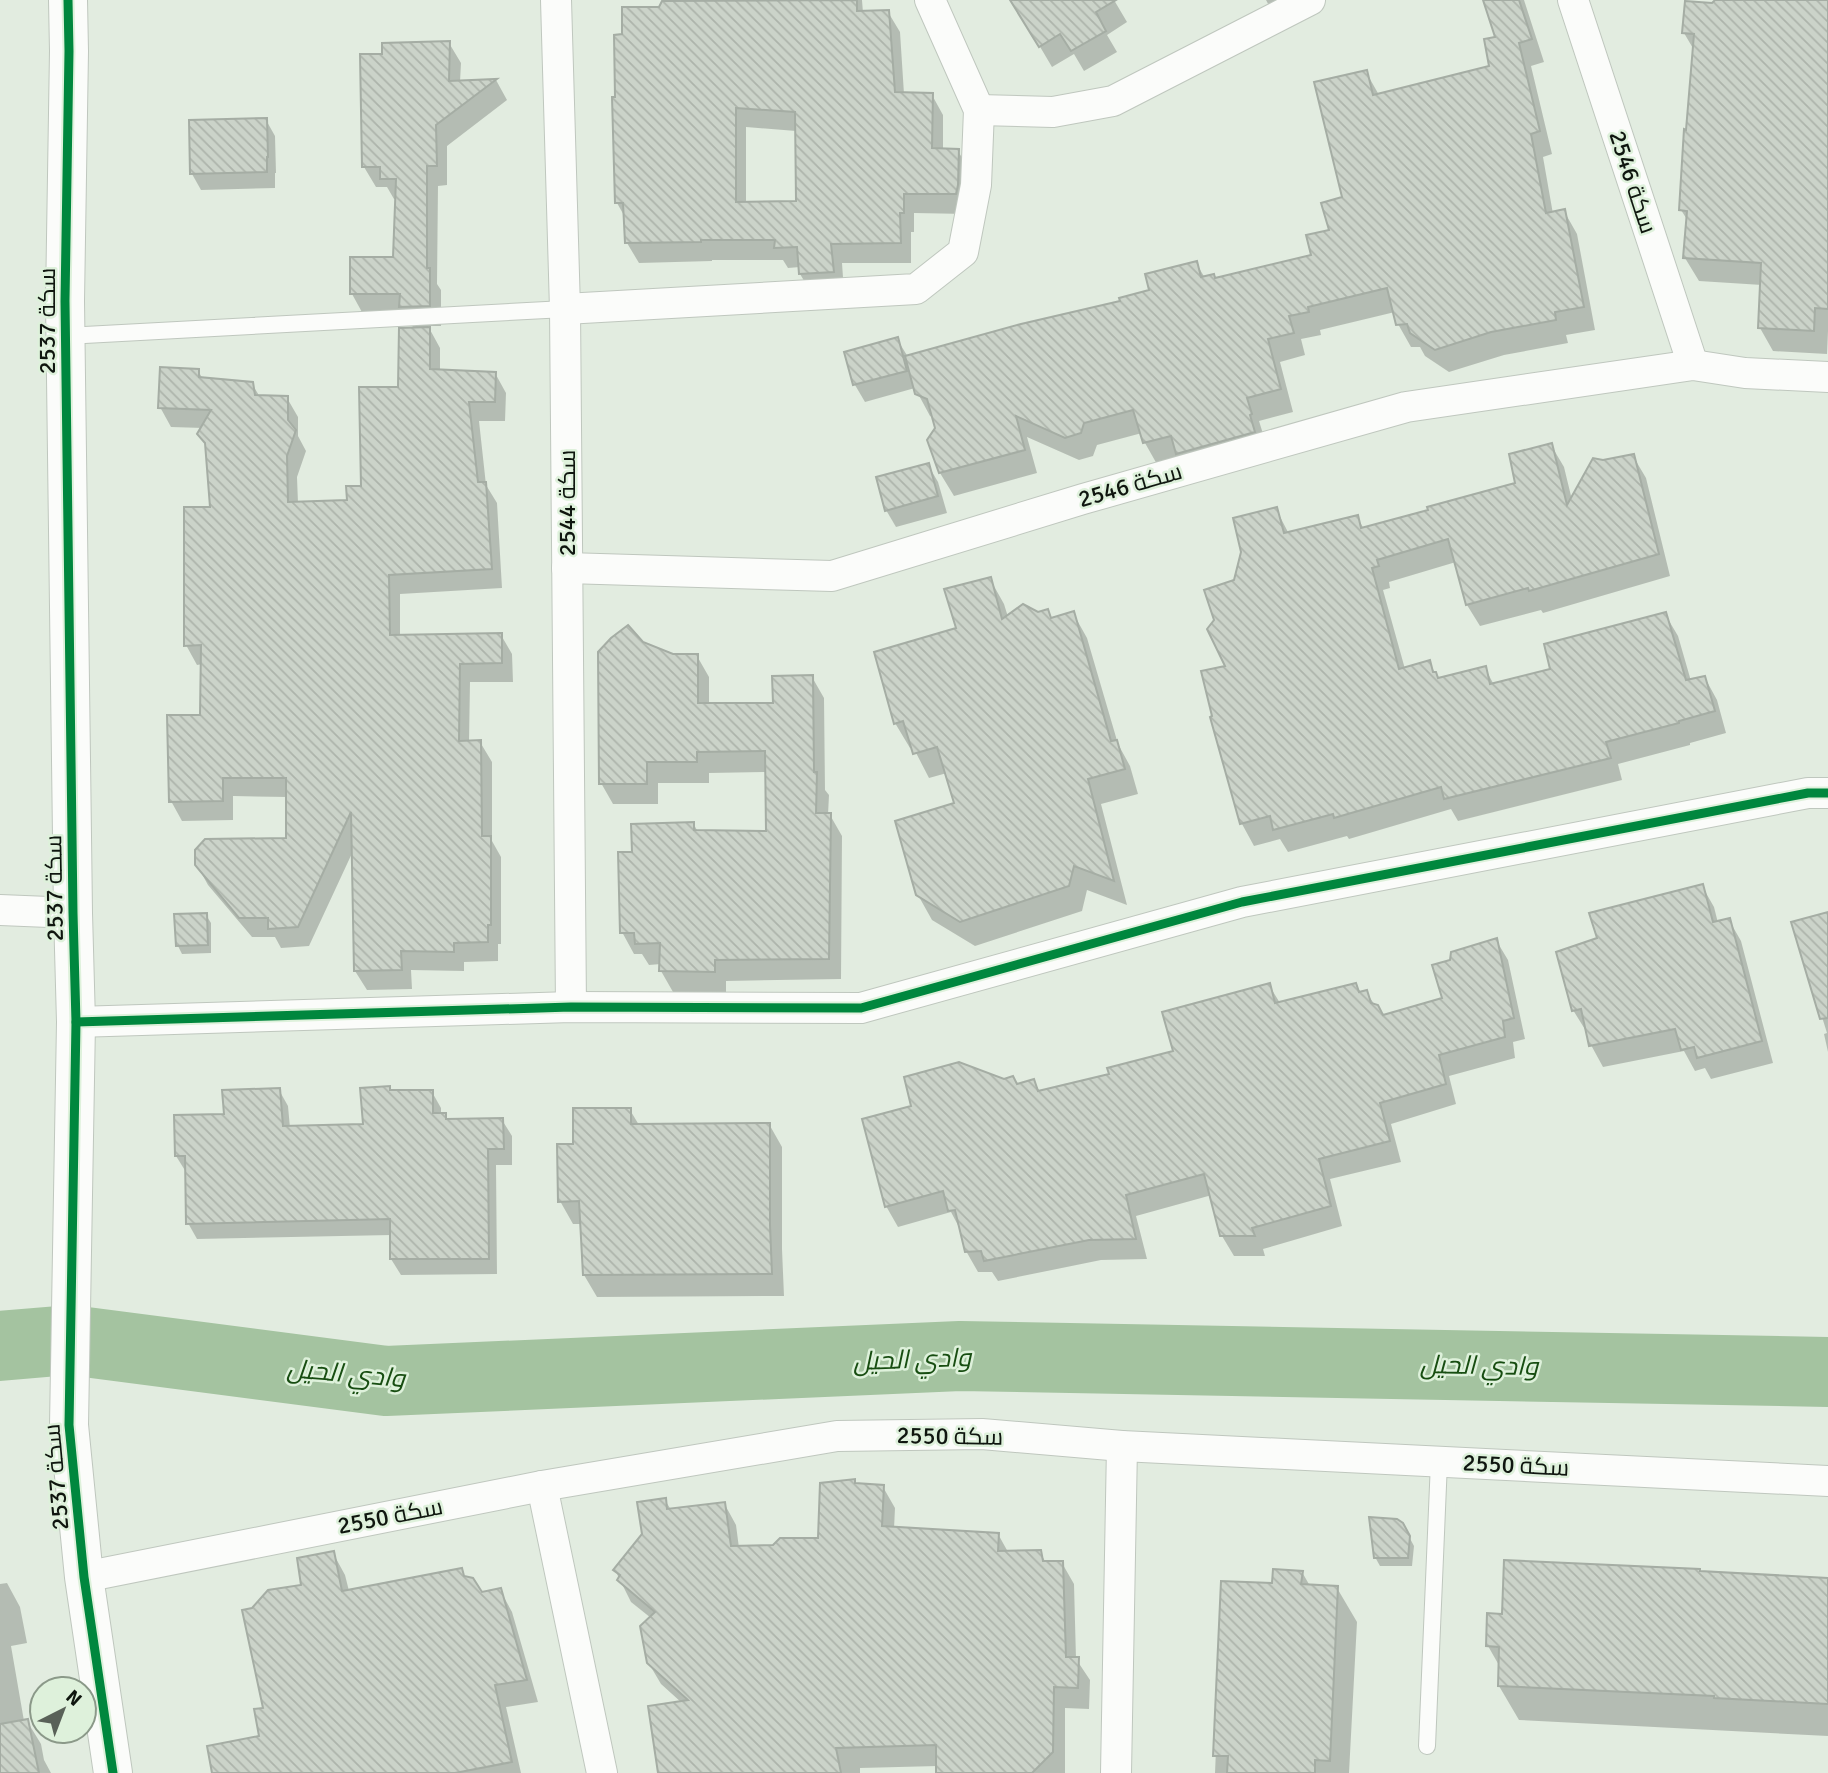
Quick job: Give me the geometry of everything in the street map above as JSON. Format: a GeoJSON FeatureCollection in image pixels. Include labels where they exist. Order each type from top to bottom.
{"type":"FeatureCollection","features":[{"type":"Feature","properties":{"kind":"street","name":"سكة 2537"},"geometry":{"type":"LineString","coordinates":[[68,0],[66,336],[76,1022],[69,1425],[84,1577],[113,1773]]}},
{"type":"Feature","properties":{"kind":"street","name":"سكة 2544"},"geometry":{"type":"LineString","coordinates":[[555,0],[565,309],[571,1007]]}},
{"type":"Feature","properties":{"kind":"street"},"geometry":{"type":"LineString","coordinates":[[565,309],[915,289],[963,252],[976,185],[979,110],[930,0]]}},
{"type":"Feature","properties":{"kind":"street"},"geometry":{"type":"LineString","coordinates":[[979,110],[1053,112],[1113,101],[1310,0]]}},
{"type":"Feature","properties":{"kind":"street","name":"سكة 2546"},"geometry":{"type":"LineString","coordinates":[[1573,0],[1693,365]]}},
{"type":"Feature","properties":{"kind":"street","name":"سكة 2546"},"geometry":{"type":"LineString","coordinates":[[568,568],[832,576],[1083,499],[1406,407],[1693,365],[1745,373],[1828,377]]}},
{"type":"Feature","properties":{"kind":"street"},"geometry":{"type":"LineString","coordinates":[[76,1022],[571,1007],[861,1008],[1242,902],[1808,793],[1828,793]]}},
{"type":"Feature","properties":{"kind":"street"},"geometry":{"type":"LineString","coordinates":[[0,910],[73,913]]}},
{"type":"Feature","properties":{"kind":"street","name":"سكة 2550"},"geometry":{"type":"LineString","coordinates":[[84,1577],[542,1486],[836,1436],[982,1434],[1122,1446],[1828,1481]]}},
{"type":"Feature","properties":{"kind":"street"},"geometry":{"type":"LineString","coordinates":[[1116,1773],[1122,1446]]}},
{"type":"Feature","properties":{"kind":"street"},"geometry":{"type":"LineString","coordinates":[[542,1486],[602,1773]]}},
{"type":"Feature","properties":{"kind":"lane"},"geometry":{"type":"LineString","coordinates":[[66,336],[565,309]]}},
{"type":"Feature","properties":{"kind":"lane"},"geometry":{"type":"LineString","coordinates":[[1427,1746],[1439,1462]]}},
{"type":"Feature","properties":{"kind":"building"},"geometry":{"type":"Polygon","coordinates":[[[857,0],[857,11],[889,10],[895,92],[933,93],[932,148],[959,149],[956,194],[904,194],[904,213],[900,213],[901,243],[831,244],[834,272],[799,274],[797,247],[774,248],[775,240],[625,243],[623,203],[615,203],[612,97],[615,97],[614,35],[622,34],[622,7],[659,7],[662,1],[857,0]],[[736,108],[736,202],[796,201],[795,112],[736,108]]]}},
{"type":"Feature","properties":{"kind":"building"},"geometry":{"type":"Polygon","coordinates":[[[1010,0],[1116,0],[1096,12],[1106,31],[1071,51],[1060,34],[1039,47],[1010,0]]]}},
{"type":"Feature","properties":{"kind":"building"},"geometry":{"type":"Polygon","coordinates":[[[1483,0],[1519,0],[1532,39],[1519,43],[1540,131],[1531,134],[1546,213],[1565,209],[1584,307],[1555,312],[1556,320],[1491,332],[1435,350],[1410,333],[1407,324],[1396,325],[1387,288],[1308,307],[1309,312],[1289,316],[1294,333],[1268,339],[1281,389],[1247,398],[1255,432],[1176,454],[1171,436],[1143,443],[1133,410],[1084,423],[1081,433],[1065,438],[1016,416],[1025,450],[939,473],[927,440],[935,428],[927,399],[915,394],[905,356],[1021,324],[1120,301],[1119,298],[1149,290],[1145,274],[1197,261],[1201,277],[1214,274],[1215,278],[1311,255],[1306,235],[1329,230],[1321,203],[1342,197],[1314,82],[1367,70],[1373,95],[1489,66],[1484,39],[1495,37],[1483,0]]]}},
{"type":"Feature","properties":{"kind":"building"},"geometry":{"type":"Polygon","coordinates":[[[1715,0],[1828,0],[1828,309],[1815,308],[1814,331],[1758,328],[1761,263],[1683,258],[1687,211],[1679,210],[1694,34],[1682,33],[1685,1],[1712,3],[1715,0]]]}},
{"type":"Feature","properties":{"kind":"building"},"geometry":{"type":"Polygon","coordinates":[[[450,41],[449,81],[497,79],[436,125],[437,166],[427,166],[427,268],[430,268],[430,306],[399,307],[400,294],[350,294],[350,257],[393,257],[396,179],[380,179],[380,167],[362,167],[360,54],[382,54],[382,43],[450,41]]]}},
{"type":"Feature","properties":{"kind":"building"},"geometry":{"type":"Polygon","coordinates":[[[267,118],[267,172],[190,174],[189,120],[267,118]]]}},
{"type":"Feature","properties":{"kind":"building"},"geometry":{"type":"Polygon","coordinates":[[[430,327],[430,369],[496,372],[495,402],[469,402],[478,482],[486,482],[492,569],[389,575],[390,635],[502,633],[502,663],[460,664],[459,741],[481,740],[482,836],[491,836],[491,925],[488,925],[488,942],[454,943],[454,952],[401,951],[402,970],[354,971],[351,812],[298,927],[268,929],[268,918],[239,918],[195,865],[195,850],[205,839],[286,838],[286,778],[223,778],[223,801],[169,802],[167,715],[200,715],[201,645],[184,646],[184,507],[210,507],[205,443],[197,434],[211,410],[158,408],[160,367],[199,369],[199,377],[253,382],[255,395],[288,396],[288,420],[296,430],[287,456],[288,502],[347,500],[346,486],[361,486],[359,387],[398,387],[399,328],[430,327]]]}},
{"type":"Feature","properties":{"kind":"building"},"geometry":{"type":"Polygon","coordinates":[[[898,337],[907,371],[853,385],[844,352],[898,337]]]}},
{"type":"Feature","properties":{"kind":"building"},"geometry":{"type":"Polygon","coordinates":[[[1552,443],[1567,505],[1593,458],[1603,460],[1634,454],[1659,554],[1529,591],[1528,588],[1466,605],[1448,539],[1377,560],[1379,566],[1372,568],[1399,669],[1430,660],[1433,672],[1436,672],[1438,678],[1486,666],[1490,684],[1550,669],[1544,644],[1666,612],[1686,680],[1705,676],[1715,711],[1606,742],[1611,758],[1444,799],[1441,787],[1334,818],[1333,814],[1273,830],[1270,816],[1240,824],[1210,717],[1212,716],[1201,671],[1225,666],[1207,629],[1214,620],[1204,590],[1234,580],[1241,552],[1233,518],[1277,507],[1284,533],[1358,515],[1361,528],[1515,483],[1509,454],[1552,443]]]}},
{"type":"Feature","properties":{"kind":"building"},"geometry":{"type":"Polygon","coordinates":[[[929,463],[938,496],[885,511],[876,477],[929,463]]]}},
{"type":"Feature","properties":{"kind":"building"},"geometry":{"type":"Polygon","coordinates":[[[991,577],[1002,619],[1023,604],[1038,612],[1048,609],[1051,618],[1074,611],[1111,741],[1117,740],[1125,769],[1088,779],[1114,881],[1074,866],[1069,886],[960,922],[916,895],[895,821],[954,803],[937,747],[913,754],[903,721],[894,724],[874,652],[956,628],[944,589],[991,577]]]}},
{"type":"Feature","properties":{"kind":"building"},"geometry":{"type":"Polygon","coordinates":[[[628,625],[643,642],[673,654],[698,654],[698,703],[773,703],[772,676],[813,675],[816,813],[831,813],[829,959],[715,960],[715,972],[659,971],[660,943],[635,944],[634,933],[620,933],[618,852],[632,852],[631,824],[694,822],[694,830],[766,831],[765,751],[697,752],[697,762],[647,762],[647,784],[599,784],[598,652],[628,625]]]}},
{"type":"Feature","properties":{"kind":"building"},"geometry":{"type":"Polygon","coordinates":[[[1703,884],[1713,922],[1730,918],[1762,1041],[1697,1058],[1694,1047],[1681,1050],[1675,1029],[1589,1046],[1581,1009],[1572,1011],[1556,952],[1597,938],[1589,913],[1703,884]]]}},
{"type":"Feature","properties":{"kind":"building"},"geometry":{"type":"Polygon","coordinates":[[[1828,912],[1828,1018],[1820,1019],[1791,922],[1828,912]]]}},
{"type":"Feature","properties":{"kind":"building"},"geometry":{"type":"Polygon","coordinates":[[[207,913],[208,945],[176,946],[174,914],[207,913]]]}},
{"type":"Feature","properties":{"kind":"building"},"geometry":{"type":"Polygon","coordinates":[[[1497,938],[1514,1018],[1503,1021],[1505,1037],[1439,1055],[1446,1084],[1380,1103],[1390,1141],[1319,1159],[1331,1206],[1252,1228],[1255,1236],[1220,1236],[1204,1174],[1126,1195],[1136,1239],[1089,1240],[984,1261],[981,1251],[965,1252],[955,1210],[948,1211],[943,1191],[885,1207],[862,1119],[911,1106],[904,1077],[959,1062],[1004,1079],[1013,1076],[1017,1084],[1034,1079],[1038,1091],[1109,1074],[1107,1068],[1173,1051],[1162,1012],[1270,983],[1275,1003],[1356,983],[1359,992],[1367,990],[1371,1003],[1378,1005],[1383,1015],[1442,998],[1432,965],[1450,960],[1451,952],[1497,938]]]}},
{"type":"Feature","properties":{"kind":"building"},"geometry":{"type":"Polygon","coordinates":[[[390,1086],[390,1090],[433,1090],[433,1113],[446,1113],[446,1119],[503,1118],[504,1149],[488,1149],[489,1259],[390,1259],[390,1219],[186,1224],[185,1156],[175,1156],[174,1115],[224,1114],[222,1090],[280,1088],[283,1126],[363,1124],[360,1088],[390,1086]]]}},
{"type":"Feature","properties":{"kind":"building"},"geometry":{"type":"Polygon","coordinates":[[[573,1108],[631,1108],[631,1124],[770,1123],[772,1274],[583,1275],[579,1201],[558,1202],[557,1144],[573,1144],[573,1108]]]}},
{"type":"Feature","properties":{"kind":"building"},"geometry":{"type":"Polygon","coordinates":[[[855,1479],[855,1483],[884,1485],[882,1526],[999,1533],[998,1551],[1041,1550],[1043,1561],[1063,1561],[1066,1657],[1079,1657],[1078,1688],[1054,1687],[1053,1752],[1032,1773],[936,1773],[936,1745],[836,1748],[841,1773],[658,1773],[648,1706],[688,1700],[647,1663],[640,1626],[655,1612],[617,1580],[620,1575],[613,1570],[642,1534],[637,1502],[666,1498],[667,1509],[725,1502],[731,1546],[773,1545],[780,1538],[818,1538],[820,1483],[855,1479]]]}},
{"type":"Feature","properties":{"kind":"building"},"geometry":{"type":"Polygon","coordinates":[[[1369,1517],[1397,1519],[1403,1523],[1410,1536],[1408,1558],[1374,1558],[1369,1517]]]}},
{"type":"Feature","properties":{"kind":"building"},"geometry":{"type":"Polygon","coordinates":[[[334,1551],[342,1591],[462,1568],[464,1576],[473,1578],[482,1592],[501,1588],[527,1680],[495,1685],[512,1762],[455,1773],[212,1773],[207,1746],[259,1736],[254,1709],[263,1708],[242,1610],[252,1608],[268,1590],[301,1585],[297,1558],[334,1551]]]}},
{"type":"Feature","properties":{"kind":"building"},"geometry":{"type":"Polygon","coordinates":[[[1504,1560],[1828,1578],[1828,1704],[1498,1686],[1499,1647],[1486,1646],[1487,1613],[1502,1614],[1504,1560]]]}},
{"type":"Feature","properties":{"kind":"building"},"geometry":{"type":"Polygon","coordinates":[[[1273,1569],[1303,1571],[1301,1584],[1338,1586],[1330,1761],[1315,1760],[1315,1773],[1227,1773],[1228,1756],[1213,1756],[1221,1581],[1272,1583],[1273,1569]]]}},
{"type":"Feature","properties":{"kind":"building"},"geometry":{"type":"Polygon","coordinates":[[[28,1719],[28,1745],[33,1745],[39,1773],[0,1773],[0,1724],[28,1719]]]}},
{"type":"Feature","properties":{"kind":"waterway","name":"وادي الحيل"},"geometry":{"type":"LineString","coordinates":[[0,1346],[70,1340],[386,1381],[960,1356],[1828,1372]]}},
{"type":"Feature","properties":{"kind":"cycle path"},"geometry":{"type":"LineString","coordinates":[[68,0],[65,301],[76,1022],[69,1425],[84,1577],[113,1773]]}},
{"type":"Feature","properties":{"kind":"cycle path"},"geometry":{"type":"LineString","coordinates":[[76,1022],[571,1007],[861,1008],[1242,902],[1808,793],[1828,793]]}}]}
